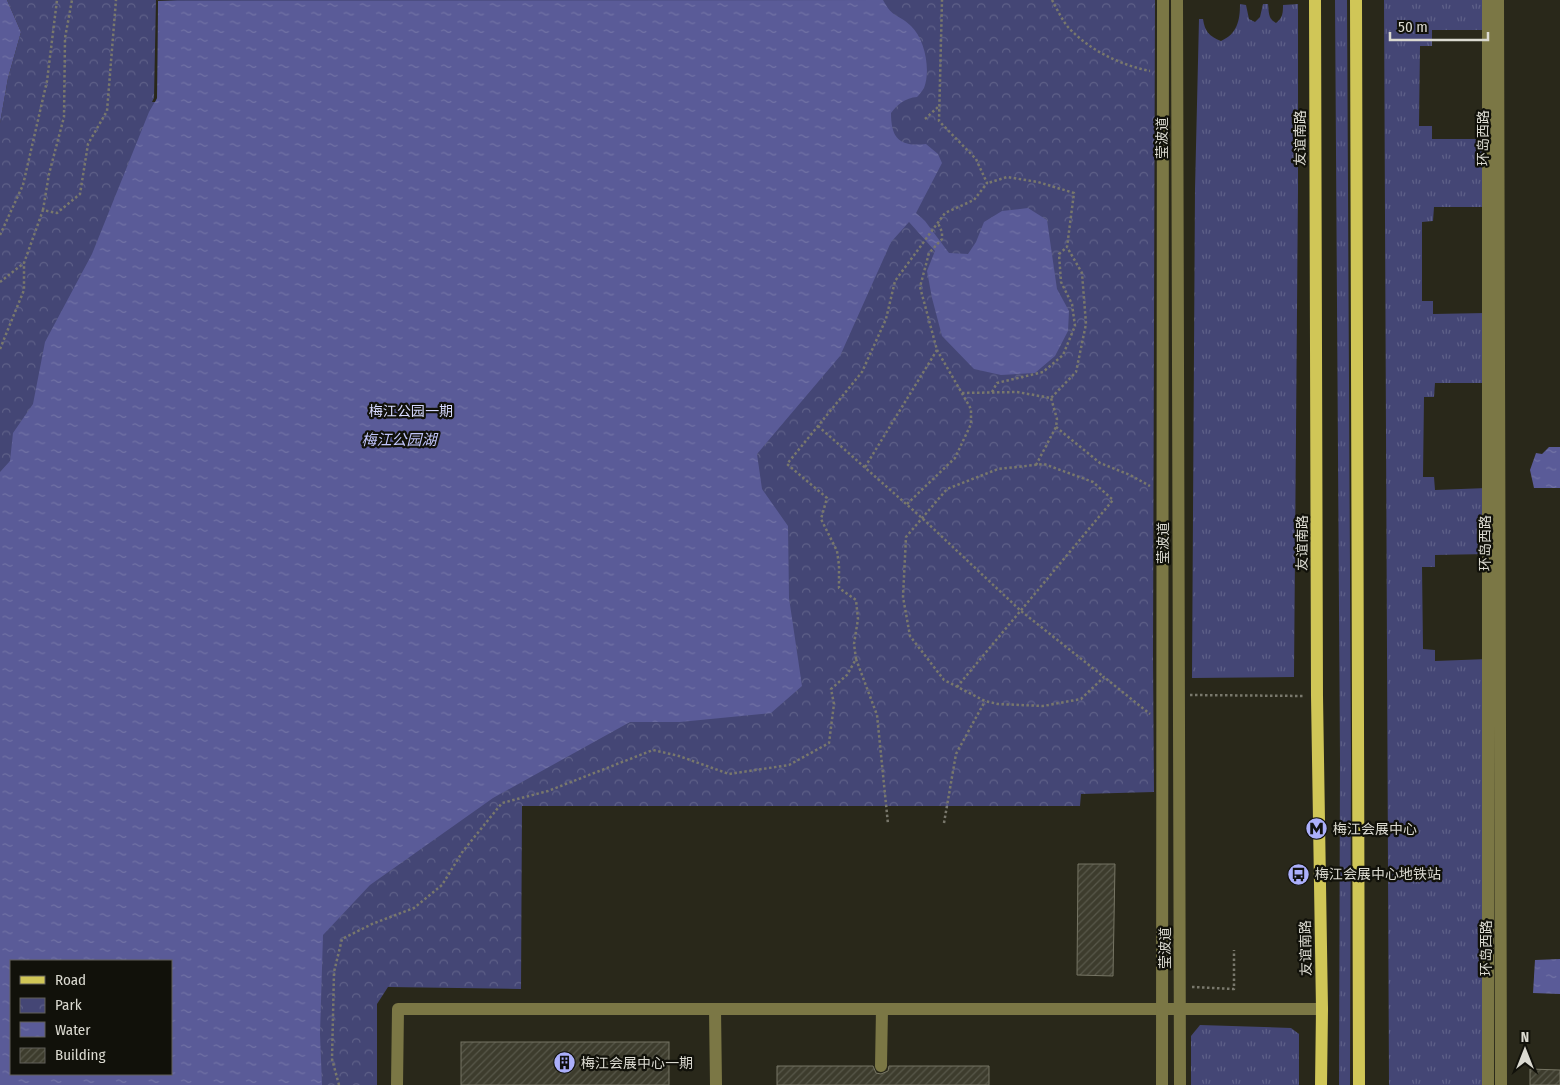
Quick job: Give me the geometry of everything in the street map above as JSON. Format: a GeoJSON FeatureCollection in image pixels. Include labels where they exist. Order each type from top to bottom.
{"type":"FeatureCollection","features":[{"type":"Feature","properties":{"kind":"main road","name":"友谊南路"},"geometry":{"type":"LineString","coordinates":[[1315,0],[1321,1085]]}},
{"type":"Feature","properties":{"kind":"main road"},"geometry":{"type":"LineString","coordinates":[[1356,0],[1359,1085]]}},
{"type":"Feature","properties":{"kind":"street","name":"莹波道"},"geometry":{"type":"LineString","coordinates":[[1162,1085],[1163,0]]}},
{"type":"Feature","properties":{"kind":"street","name":"莹波道"},"geometry":{"type":"LineString","coordinates":[[1177,0],[1180,1085]]}},
{"type":"Feature","properties":{"kind":"street","name":"环岛西路"},"geometry":{"type":"LineString","coordinates":[[1488,0],[1488,1085]]}},
{"type":"Feature","properties":{"kind":"street","name":"环岛西路"},"geometry":{"type":"LineString","coordinates":[[1498,0],[1501,1085]]}},
{"type":"Feature","properties":{"kind":"street"},"geometry":{"type":"LineString","coordinates":[[715,1009],[716,1085]]}},
{"type":"Feature","properties":{"kind":"street"},"geometry":{"type":"LineString","coordinates":[[881,1066],[882,1009]]}},
{"type":"Feature","properties":{"kind":"street"},"geometry":{"type":"LineString","coordinates":[[398,1085],[398,1010],[1322,1009]]}},
{"type":"Feature","properties":{"kind":"path"},"geometry":{"type":"LineString","coordinates":[[0,235],[23,185],[47,81],[57,0]]}},
{"type":"Feature","properties":{"kind":"path"},"geometry":{"type":"LineString","coordinates":[[0,349],[24,290],[24,263],[43,210],[49,174],[64,116],[65,38],[72,0]]}},
{"type":"Feature","properties":{"kind":"path"},"geometry":{"type":"LineString","coordinates":[[43,210],[57,213],[80,194],[88,144],[107,111],[116,0]]}},
{"type":"Feature","properties":{"kind":"path"},"geometry":{"type":"LineString","coordinates":[[942,0],[939,121],[976,159],[987,183]]}},
{"type":"Feature","properties":{"kind":"path"},"geometry":{"type":"LineString","coordinates":[[1052,0],[1068,26],[1093,48],[1134,68],[1163,73]]}},
{"type":"Feature","properties":{"kind":"path"},"geometry":{"type":"LineString","coordinates":[[925,119],[939,106]]}},
{"type":"Feature","properties":{"kind":"path"},"geometry":{"type":"LineString","coordinates":[[888,824],[878,715],[856,659],[854,644],[858,619],[856,600],[838,588],[836,551],[821,519],[828,498],[787,464],[862,372],[886,319],[895,281],[945,213],[974,200],[987,183],[1007,178],[1038,182],[1074,193],[1067,247],[1082,273],[1086,324],[1076,372],[1051,398]]}},
{"type":"Feature","properties":{"kind":"path"},"geometry":{"type":"LineString","coordinates":[[907,504],[955,458],[971,424],[971,409],[937,350],[920,288],[928,253],[942,239],[942,232],[937,224]]}},
{"type":"Feature","properties":{"kind":"path"},"geometry":{"type":"LineString","coordinates":[[992,392],[997,383],[1043,372],[1063,355],[1075,326],[1072,304],[1061,282],[1059,254],[1067,247]]}},
{"type":"Feature","properties":{"kind":"path"},"geometry":{"type":"LineString","coordinates":[[0,282],[24,263]]}},
{"type":"Feature","properties":{"kind":"path"},"geometry":{"type":"LineString","coordinates":[[865,467],[937,350]]}},
{"type":"Feature","properties":{"kind":"path"},"geometry":{"type":"LineString","coordinates":[[962,392],[1017,392],[1051,398]]}},
{"type":"Feature","properties":{"kind":"path"},"geometry":{"type":"LineString","coordinates":[[1036,465],[1056,427],[1058,419],[1051,398]]}},
{"type":"Feature","properties":{"kind":"path"},"geometry":{"type":"LineString","coordinates":[[818,426],[907,504],[1020,611],[1162,725]]}},
{"type":"Feature","properties":{"kind":"path"},"geometry":{"type":"LineString","coordinates":[[1056,427],[1100,463],[1130,475],[1163,494]]}},
{"type":"Feature","properties":{"kind":"path"},"geometry":{"type":"LineString","coordinates":[[957,687],[1113,500],[1093,482],[1044,464],[998,469],[947,489],[906,536],[903,597],[910,636],[944,680],[957,687],[985,700],[998,704],[1043,706],[1081,699],[1104,677]]}},
{"type":"Feature","properties":{"kind":"path"},"geometry":{"type":"LineString","coordinates":[[339,1085],[332,1059],[334,972],[342,939],[372,924],[414,908],[442,886],[463,851],[502,803],[548,791],[653,750],[679,756],[729,774],[789,765],[830,743],[834,704],[831,689],[847,675],[856,659]]}},
{"type":"Feature","properties":{"kind":"path"},"geometry":{"type":"LineString","coordinates":[[1179,694],[1318,696]]}},
{"type":"Feature","properties":{"kind":"path"},"geometry":{"type":"LineString","coordinates":[[944,824],[956,754],[985,700]]}},
{"type":"Feature","properties":{"kind":"path"},"geometry":{"type":"LineString","coordinates":[[1180,987],[1234,989],[1234,950]]}},
{"type":"Feature","properties":{"kind":"green space","name":"梅江公园湖"},"geometry":{"type":"Polygon","coordinates":[[[7,0],[1155,0],[1154,792],[1081,794],[1080,806],[522,806],[521,989],[388,987],[377,1004],[377,1085],[0,1085],[0,123],[8,78],[21,32],[7,0]]]}},
{"type":"Feature","properties":{"kind":"green space"},"geometry":{"type":"Polygon","coordinates":[[[1335,0],[1347,0],[1351,759],[1350,1085],[1339,1085],[1340,760],[1335,0]]]}},
{"type":"Feature","properties":{"kind":"green space"},"geometry":{"type":"Polygon","coordinates":[[[1384,0],[1485,0],[1485,30],[1432,30],[1432,46],[1420,46],[1419,126],[1432,126],[1432,139],[1485,139],[1486,207],[1434,207],[1433,221],[1422,222],[1422,301],[1433,301],[1433,314],[1486,313],[1487,383],[1435,383],[1434,397],[1424,397],[1423,477],[1434,477],[1435,490],[1487,488],[1487,554],[1435,555],[1435,567],[1422,567],[1423,649],[1435,650],[1435,661],[1488,659],[1491,1085],[1389,1085],[1384,0]]]}},
{"type":"Feature","properties":{"kind":"green space"},"geometry":{"type":"Polygon","coordinates":[[[1240,4],[1246,5],[1249,19],[1255,22],[1260,17],[1263,4],[1268,4],[1270,17],[1276,23],[1283,12],[1283,5],[1298,4],[1294,677],[1192,678],[1195,189],[1199,19],[1203,19],[1208,33],[1221,41],[1234,31],[1239,16],[1240,4]]]}},
{"type":"Feature","properties":{"kind":"green space"},"geometry":{"type":"Polygon","coordinates":[[[1200,1025],[1291,1028],[1299,1034],[1299,1085],[1191,1085],[1191,1036],[1200,1025]]]}},
{"type":"Feature","properties":{"kind":"water"},"geometry":{"type":"Polygon","coordinates":[[[0,0],[7,0],[21,32],[8,78],[0,123],[0,0]]]}},
{"type":"Feature","properties":{"kind":"water","name":"梅江公园湖"},"geometry":{"type":"Polygon","coordinates":[[[883,0],[893,13],[907,22],[916,32],[923,47],[927,64],[924,88],[917,97],[902,102],[891,113],[893,129],[899,139],[910,144],[926,144],[938,154],[942,163],[916,213],[925,221],[949,253],[968,254],[976,242],[984,222],[1002,211],[1028,208],[1047,220],[1057,289],[1069,311],[1068,331],[1055,356],[1035,373],[1001,375],[974,369],[942,336],[927,271],[935,251],[909,222],[891,242],[840,356],[757,454],[762,489],[788,526],[789,598],[802,686],[771,713],[680,722],[630,722],[493,798],[370,885],[323,935],[320,1034],[322,1085],[0,1085],[0,472],[10,461],[13,433],[33,404],[45,342],[92,254],[149,112],[157,98],[158,1],[883,0]]]}},
{"type":"Feature","properties":{"kind":"water"},"geometry":{"type":"Polygon","coordinates":[[[1549,447],[1560,447],[1560,488],[1534,488],[1530,470],[1536,453],[1542,454],[1549,447]]]}},
{"type":"Feature","properties":{"kind":"water"},"geometry":{"type":"Polygon","coordinates":[[[1560,959],[1560,994],[1533,993],[1535,960],[1560,959]]]}},
{"type":"Feature","properties":{"kind":"pier"},"geometry":{"type":"Polygon","coordinates":[[[156,0],[177,1],[158,1],[157,98],[155,102],[152,102],[154,98],[156,0]]]}},
{"type":"Feature","properties":{"kind":"building"},"geometry":{"type":"Polygon","coordinates":[[[1078,864],[1115,864],[1113,976],[1077,975],[1078,864]]]}},
{"type":"Feature","properties":{"kind":"building","name":"梅江会展中心一期"},"geometry":{"type":"Polygon","coordinates":[[[461,1042],[669,1042],[669,1085],[461,1085],[461,1042]]]}},
{"type":"Feature","properties":{"kind":"building"},"geometry":{"type":"Polygon","coordinates":[[[777,1066],[873,1066],[876,1073],[881,1074],[888,1071],[889,1066],[989,1066],[989,1085],[777,1085],[777,1066]]]}},
{"type":"Feature","properties":{"kind":"building"},"geometry":{"type":"Polygon","coordinates":[[[1530,1069],[1560,1070],[1560,1085],[1530,1085],[1530,1069]]]}},
{"type":"Feature","properties":{"kind":"place","name":"梅江会展中心"},"geometry":{"type":"Point","coordinates":[1317,829]}},
{"type":"Feature","properties":{"kind":"place","name":"梅江会展中心地铁站"},"geometry":{"type":"Point","coordinates":[1299,874]}},
{"type":"Feature","properties":{"kind":"place","name":"梅江会展中心一期"},"geometry":{"type":"Point","coordinates":[565,1063]}},
{"type":"Feature","properties":{"kind":"park label","name":"梅江公园一期"},"geometry":{"type":"Point","coordinates":[411,411]}}]}
